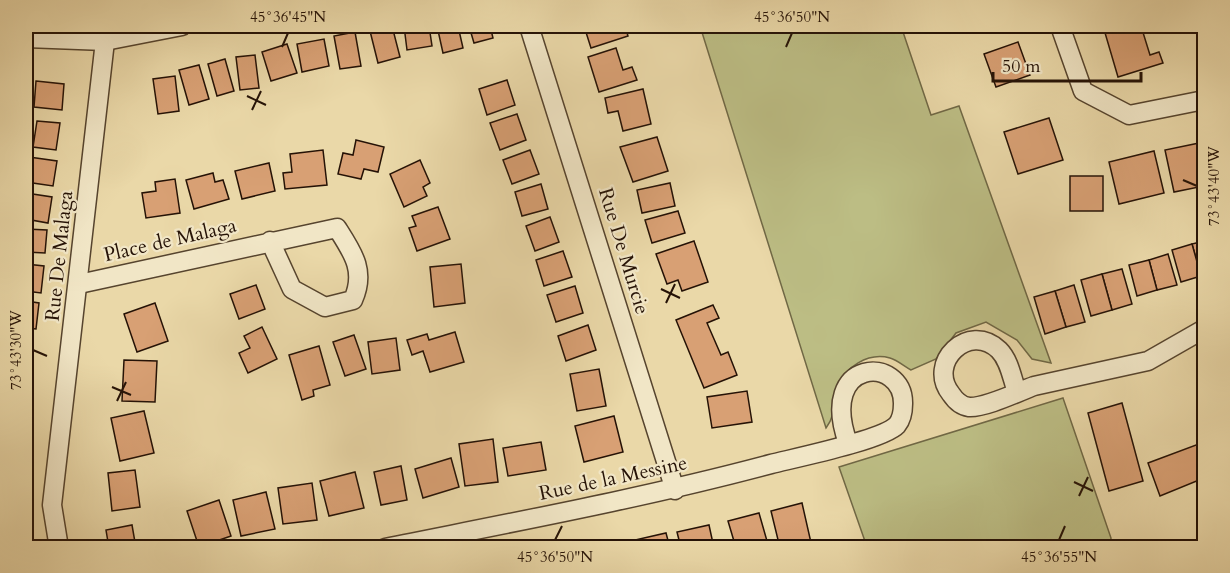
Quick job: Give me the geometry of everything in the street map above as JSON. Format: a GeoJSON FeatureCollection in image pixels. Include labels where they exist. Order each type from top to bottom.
{"type":"FeatureCollection","features":[{"type":"Feature","properties":{"kind":"street"},"geometry":{"type":"LineString","coordinates":[[26,38],[105,41],[182,26]]}},
{"type":"Feature","properties":{"kind":"street","name":"Rue De Murcie"},"geometry":{"type":"LineString","coordinates":[[529,26],[675,490]]}},
{"type":"Feature","properties":{"kind":"street"},"geometry":{"type":"LineString","coordinates":[[1060,26],[1083,92],[1129,116],[1204,100]]}},
{"type":"Feature","properties":{"kind":"street","name":"Rue De Malaga"},"geometry":{"type":"LineString","coordinates":[[59,548],[52,505],[105,41]]}},
{"type":"Feature","properties":{"kind":"street","name":"Place de Malaga"},"geometry":{"type":"LineString","coordinates":[[79,284],[270,241],[337,228],[355,256],[360,285],[353,300],[325,307],[292,289],[270,241]]}},
{"type":"Feature","properties":{"kind":"street"},"geometry":{"type":"LineString","coordinates":[[1017,392],[1148,361],[1204,329]]}},
{"type":"Feature","properties":{"kind":"street","name":"Rue de la Messine"},"geometry":{"type":"LineString","coordinates":[[385,548],[675,490],[848,443]]}},
{"type":"Feature","properties":{"kind":"green space"},"geometry":{"type":"Polygon","coordinates":[[[700,26],[901,26],[931,115],[959,106],[1051,363],[1032,359],[1017,340],[986,322],[956,333],[936,359],[911,370],[893,359],[882,357],[866,359],[858,363],[845,374],[836,388],[832,417],[826,428],[700,26]]]}},
{"type":"Feature","properties":{"kind":"green space"},"geometry":{"type":"Polygon","coordinates":[[[1063,398],[1111,538],[1110,547],[867,547],[839,467],[1063,398]]]}},
{"type":"Feature","properties":{"kind":"building"},"geometry":{"type":"Polygon","coordinates":[[[392,26],[400,57],[378,63],[370,31],[392,26]]]}},
{"type":"Feature","properties":{"kind":"building"},"geometry":{"type":"Polygon","coordinates":[[[404,26],[429,26],[432,46],[407,50],[404,26]]]}},
{"type":"Feature","properties":{"kind":"building"},"geometry":{"type":"Polygon","coordinates":[[[437,26],[458,26],[463,48],[443,53],[437,26]]]}},
{"type":"Feature","properties":{"kind":"building"},"geometry":{"type":"Polygon","coordinates":[[[469,26],[490,26],[493,38],[474,43],[469,26]]]}},
{"type":"Feature","properties":{"kind":"building"},"geometry":{"type":"Polygon","coordinates":[[[584,26],[625,26],[628,36],[591,48],[584,26]]]}},
{"type":"Feature","properties":{"kind":"building"},"geometry":{"type":"Polygon","coordinates":[[[962,26],[981,26],[964,31],[962,26]]]}},
{"type":"Feature","properties":{"kind":"building"},"geometry":{"type":"Polygon","coordinates":[[[1103,26],[1141,26],[1150,55],[1159,52],[1163,63],[1118,77],[1103,26]]]}},
{"type":"Feature","properties":{"kind":"building"},"geometry":{"type":"Polygon","coordinates":[[[355,32],[361,66],[340,69],[334,36],[355,32]]]}},
{"type":"Feature","properties":{"kind":"building"},"geometry":{"type":"Polygon","coordinates":[[[324,39],[329,66],[302,72],[297,44],[324,39]]]}},
{"type":"Feature","properties":{"kind":"building"},"geometry":{"type":"Polygon","coordinates":[[[1018,42],[1030,75],[996,87],[984,54],[1018,42]]]}},
{"type":"Feature","properties":{"kind":"building"},"geometry":{"type":"Polygon","coordinates":[[[287,44],[297,73],[271,81],[262,52],[287,44]]]}},
{"type":"Feature","properties":{"kind":"building"},"geometry":{"type":"Polygon","coordinates":[[[616,48],[623,70],[632,67],[637,80],[599,92],[588,57],[616,48]]]}},
{"type":"Feature","properties":{"kind":"building"},"geometry":{"type":"Polygon","coordinates":[[[255,55],[259,88],[240,90],[236,57],[255,55]]]}},
{"type":"Feature","properties":{"kind":"building"},"geometry":{"type":"Polygon","coordinates":[[[225,59],[234,91],[217,96],[208,64],[225,59]]]}},
{"type":"Feature","properties":{"kind":"building"},"geometry":{"type":"Polygon","coordinates":[[[199,65],[209,99],[189,105],[179,70],[199,65]]]}},
{"type":"Feature","properties":{"kind":"building"},"geometry":{"type":"Polygon","coordinates":[[[175,76],[179,111],[158,114],[153,79],[175,76]]]}},
{"type":"Feature","properties":{"kind":"building"},"geometry":{"type":"Polygon","coordinates":[[[507,80],[515,105],[487,115],[479,89],[507,80]]]}},
{"type":"Feature","properties":{"kind":"building"},"geometry":{"type":"Polygon","coordinates":[[[36,81],[64,84],[62,110],[34,107],[36,81]]]}},
{"type":"Feature","properties":{"kind":"building"},"geometry":{"type":"Polygon","coordinates":[[[643,89],[651,124],[623,131],[618,111],[608,113],[605,98],[643,89]]]}},
{"type":"Feature","properties":{"kind":"building"},"geometry":{"type":"Polygon","coordinates":[[[517,114],[526,140],[500,150],[490,123],[517,114]]]}},
{"type":"Feature","properties":{"kind":"building"},"geometry":{"type":"Polygon","coordinates":[[[1049,118],[1063,160],[1018,174],[1004,132],[1049,118]]]}},
{"type":"Feature","properties":{"kind":"building"},"geometry":{"type":"Polygon","coordinates":[[[37,121],[60,123],[56,150],[33,147],[37,121]]]}},
{"type":"Feature","properties":{"kind":"building"},"geometry":{"type":"Polygon","coordinates":[[[657,137],[668,171],[633,182],[620,147],[657,137]]]}},
{"type":"Feature","properties":{"kind":"building"},"geometry":{"type":"Polygon","coordinates":[[[356,140],[384,147],[378,172],[364,169],[361,179],[338,174],[343,153],[353,155],[356,140]]]}},
{"type":"Feature","properties":{"kind":"building"},"geometry":{"type":"Polygon","coordinates":[[[1204,142],[1204,186],[1174,192],[1165,150],[1204,142]]]}},
{"type":"Feature","properties":{"kind":"building"},"geometry":{"type":"Polygon","coordinates":[[[323,150],[327,185],[285,189],[283,173],[292,172],[290,154],[323,150]]]}},
{"type":"Feature","properties":{"kind":"building"},"geometry":{"type":"Polygon","coordinates":[[[530,150],[539,174],[512,184],[503,160],[530,150]]]}},
{"type":"Feature","properties":{"kind":"building"},"geometry":{"type":"Polygon","coordinates":[[[1154,151],[1164,193],[1119,204],[1109,162],[1154,151]]]}},
{"type":"Feature","properties":{"kind":"building"},"geometry":{"type":"Polygon","coordinates":[[[29,157],[57,161],[53,186],[26,182],[29,157]]]}},
{"type":"Feature","properties":{"kind":"building"},"geometry":{"type":"Polygon","coordinates":[[[420,160],[430,183],[423,187],[427,196],[404,207],[390,174],[420,160]]]}},
{"type":"Feature","properties":{"kind":"building"},"geometry":{"type":"Polygon","coordinates":[[[269,163],[275,191],[242,199],[235,171],[269,163]]]}},
{"type":"Feature","properties":{"kind":"building"},"geometry":{"type":"Polygon","coordinates":[[[213,173],[215,182],[223,180],[229,199],[194,209],[186,180],[213,173]]]}},
{"type":"Feature","properties":{"kind":"building"},"geometry":{"type":"Polygon","coordinates":[[[1070,176],[1103,176],[1103,211],[1070,211],[1070,176]]]}},
{"type":"Feature","properties":{"kind":"building"},"geometry":{"type":"Polygon","coordinates":[[[175,179],[180,213],[146,218],[142,193],[156,191],[155,182],[175,179]]]}},
{"type":"Feature","properties":{"kind":"building"},"geometry":{"type":"Polygon","coordinates":[[[670,183],[675,206],[642,213],[637,190],[670,183]]]}},
{"type":"Feature","properties":{"kind":"building"},"geometry":{"type":"Polygon","coordinates":[[[541,184],[548,209],[522,216],[515,192],[541,184]]]}},
{"type":"Feature","properties":{"kind":"building"},"geometry":{"type":"Polygon","coordinates":[[[26,193],[52,197],[48,223],[26,219],[26,193]]]}},
{"type":"Feature","properties":{"kind":"building"},"geometry":{"type":"Polygon","coordinates":[[[438,207],[450,239],[417,251],[409,228],[416,226],[412,216],[438,207]]]}},
{"type":"Feature","properties":{"kind":"building"},"geometry":{"type":"Polygon","coordinates":[[[678,211],[685,233],[652,243],[645,220],[678,211]]]}},
{"type":"Feature","properties":{"kind":"building"},"geometry":{"type":"Polygon","coordinates":[[[550,217],[559,242],[535,251],[526,226],[550,217]]]}},
{"type":"Feature","properties":{"kind":"building"},"geometry":{"type":"Polygon","coordinates":[[[26,229],[47,230],[45,253],[26,252],[26,229]]]}},
{"type":"Feature","properties":{"kind":"building"},"geometry":{"type":"Polygon","coordinates":[[[694,241],[708,282],[682,291],[678,280],[667,284],[656,254],[694,241]]]}},
{"type":"Feature","properties":{"kind":"building"},"geometry":{"type":"Polygon","coordinates":[[[1204,241],[1204,275],[1201,276],[1192,244],[1204,241]]]}},
{"type":"Feature","properties":{"kind":"building"},"geometry":{"type":"Polygon","coordinates":[[[1192,244],[1201,276],[1181,282],[1172,250],[1192,244]]]}},
{"type":"Feature","properties":{"kind":"building"},"geometry":{"type":"Polygon","coordinates":[[[563,251],[572,277],[544,286],[536,260],[563,251]]]}},
{"type":"Feature","properties":{"kind":"building"},"geometry":{"type":"Polygon","coordinates":[[[1168,254],[1177,285],[1157,290],[1149,260],[1168,254]]]}},
{"type":"Feature","properties":{"kind":"building"},"geometry":{"type":"Polygon","coordinates":[[[1149,260],[1157,290],[1137,296],[1129,265],[1149,260]]]}},
{"type":"Feature","properties":{"kind":"building"},"geometry":{"type":"Polygon","coordinates":[[[26,264],[44,266],[41,293],[26,291],[26,264]]]}},
{"type":"Feature","properties":{"kind":"building"},"geometry":{"type":"Polygon","coordinates":[[[461,264],[465,303],[434,307],[430,267],[461,264]]]}},
{"type":"Feature","properties":{"kind":"building"},"geometry":{"type":"Polygon","coordinates":[[[1122,269],[1132,304],[1112,310],[1102,274],[1122,269]]]}},
{"type":"Feature","properties":{"kind":"building"},"geometry":{"type":"Polygon","coordinates":[[[1102,274],[1112,310],[1091,316],[1081,280],[1102,274]]]}},
{"type":"Feature","properties":{"kind":"building"},"geometry":{"type":"Polygon","coordinates":[[[256,285],[265,309],[239,319],[230,294],[256,285]]]}},
{"type":"Feature","properties":{"kind":"building"},"geometry":{"type":"Polygon","coordinates":[[[1074,285],[1085,322],[1066,327],[1055,291],[1074,285]]]}},
{"type":"Feature","properties":{"kind":"building"},"geometry":{"type":"Polygon","coordinates":[[[575,286],[583,313],[556,322],[547,295],[575,286]]]}},
{"type":"Feature","properties":{"kind":"building"},"geometry":{"type":"Polygon","coordinates":[[[1055,291],[1066,327],[1045,334],[1034,297],[1055,291]]]}},
{"type":"Feature","properties":{"kind":"building"},"geometry":{"type":"Polygon","coordinates":[[[26,301],[39,303],[36,329],[26,328],[26,301]]]}},
{"type":"Feature","properties":{"kind":"building"},"geometry":{"type":"Polygon","coordinates":[[[155,303],[168,341],[137,352],[124,314],[155,303]]]}},
{"type":"Feature","properties":{"kind":"building"},"geometry":{"type":"Polygon","coordinates":[[[713,305],[719,318],[707,323],[721,355],[728,352],[737,375],[704,388],[676,320],[713,305]]]}},
{"type":"Feature","properties":{"kind":"building"},"geometry":{"type":"Polygon","coordinates":[[[588,325],[596,350],[566,361],[558,336],[588,325]]]}},
{"type":"Feature","properties":{"kind":"building"},"geometry":{"type":"Polygon","coordinates":[[[262,327],[277,359],[248,373],[239,353],[250,348],[244,336],[262,327]]]}},
{"type":"Feature","properties":{"kind":"building"},"geometry":{"type":"Polygon","coordinates":[[[455,332],[464,362],[430,372],[423,351],[412,355],[407,340],[427,334],[429,340],[455,332]]]}},
{"type":"Feature","properties":{"kind":"building"},"geometry":{"type":"Polygon","coordinates":[[[354,335],[366,369],[345,376],[333,342],[354,335]]]}},
{"type":"Feature","properties":{"kind":"building"},"geometry":{"type":"Polygon","coordinates":[[[26,337],[33,338],[30,364],[26,364],[26,337]]]}},
{"type":"Feature","properties":{"kind":"building"},"geometry":{"type":"Polygon","coordinates":[[[396,338],[400,370],[372,374],[368,342],[396,338]]]}},
{"type":"Feature","properties":{"kind":"building"},"geometry":{"type":"Polygon","coordinates":[[[319,346],[330,385],[313,390],[314,396],[302,400],[289,355],[319,346]]]}},
{"type":"Feature","properties":{"kind":"building"},"geometry":{"type":"Polygon","coordinates":[[[124,360],[157,361],[155,402],[122,401],[124,360]]]}},
{"type":"Feature","properties":{"kind":"building"},"geometry":{"type":"Polygon","coordinates":[[[599,369],[606,406],[577,411],[570,374],[599,369]]]}},
{"type":"Feature","properties":{"kind":"building"},"geometry":{"type":"Polygon","coordinates":[[[26,373],[29,373],[26,400],[26,373]]]}},
{"type":"Feature","properties":{"kind":"building"},"geometry":{"type":"Polygon","coordinates":[[[747,391],[752,422],[712,428],[707,397],[747,391]]]}},
{"type":"Feature","properties":{"kind":"building"},"geometry":{"type":"Polygon","coordinates":[[[1122,403],[1143,481],[1109,491],[1088,413],[1122,403]]]}},
{"type":"Feature","properties":{"kind":"building"},"geometry":{"type":"Polygon","coordinates":[[[144,411],[154,453],[120,461],[111,418],[144,411]]]}},
{"type":"Feature","properties":{"kind":"building"},"geometry":{"type":"Polygon","coordinates":[[[614,416],[623,452],[584,462],[575,426],[614,416]]]}},
{"type":"Feature","properties":{"kind":"building"},"geometry":{"type":"Polygon","coordinates":[[[493,439],[498,482],[465,486],[459,444],[493,439]]]}},
{"type":"Feature","properties":{"kind":"building"},"geometry":{"type":"Polygon","coordinates":[[[541,442],[546,470],[508,476],[503,448],[541,442]]]}},
{"type":"Feature","properties":{"kind":"building"},"geometry":{"type":"Polygon","coordinates":[[[1204,442],[1204,478],[1160,496],[1148,463],[1204,442]]]}},
{"type":"Feature","properties":{"kind":"building"},"geometry":{"type":"Polygon","coordinates":[[[451,458],[459,487],[423,498],[415,469],[451,458]]]}},
{"type":"Feature","properties":{"kind":"building"},"geometry":{"type":"Polygon","coordinates":[[[401,466],[407,500],[381,505],[374,472],[401,466]]]}},
{"type":"Feature","properties":{"kind":"building"},"geometry":{"type":"Polygon","coordinates":[[[135,470],[140,507],[112,511],[108,473],[135,470]]]}},
{"type":"Feature","properties":{"kind":"building"},"geometry":{"type":"Polygon","coordinates":[[[355,472],[364,508],[329,516],[320,481],[355,472]]]}},
{"type":"Feature","properties":{"kind":"building"},"geometry":{"type":"Polygon","coordinates":[[[312,483],[317,520],[283,524],[278,488],[312,483]]]}},
{"type":"Feature","properties":{"kind":"building"},"geometry":{"type":"Polygon","coordinates":[[[266,492],[275,529],[241,536],[233,500],[266,492]]]}},
{"type":"Feature","properties":{"kind":"building"},"geometry":{"type":"Polygon","coordinates":[[[219,500],[231,536],[199,547],[187,511],[219,500]]]}},
{"type":"Feature","properties":{"kind":"building"},"geometry":{"type":"Polygon","coordinates":[[[802,503],[812,547],[780,548],[771,511],[802,503]]]}},
{"type":"Feature","properties":{"kind":"building"},"geometry":{"type":"Polygon","coordinates":[[[759,513],[769,548],[736,548],[728,521],[759,513]]]}},
{"type":"Feature","properties":{"kind":"building"},"geometry":{"type":"Polygon","coordinates":[[[132,525],[136,548],[109,548],[106,530],[132,525]]]}},
{"type":"Feature","properties":{"kind":"building"},"geometry":{"type":"Polygon","coordinates":[[[709,525],[714,548],[681,548],[677,532],[709,525]]]}},
{"type":"Feature","properties":{"kind":"building"},"geometry":{"type":"Polygon","coordinates":[[[666,533],[670,548],[637,548],[635,540],[666,533]]]}}]}
